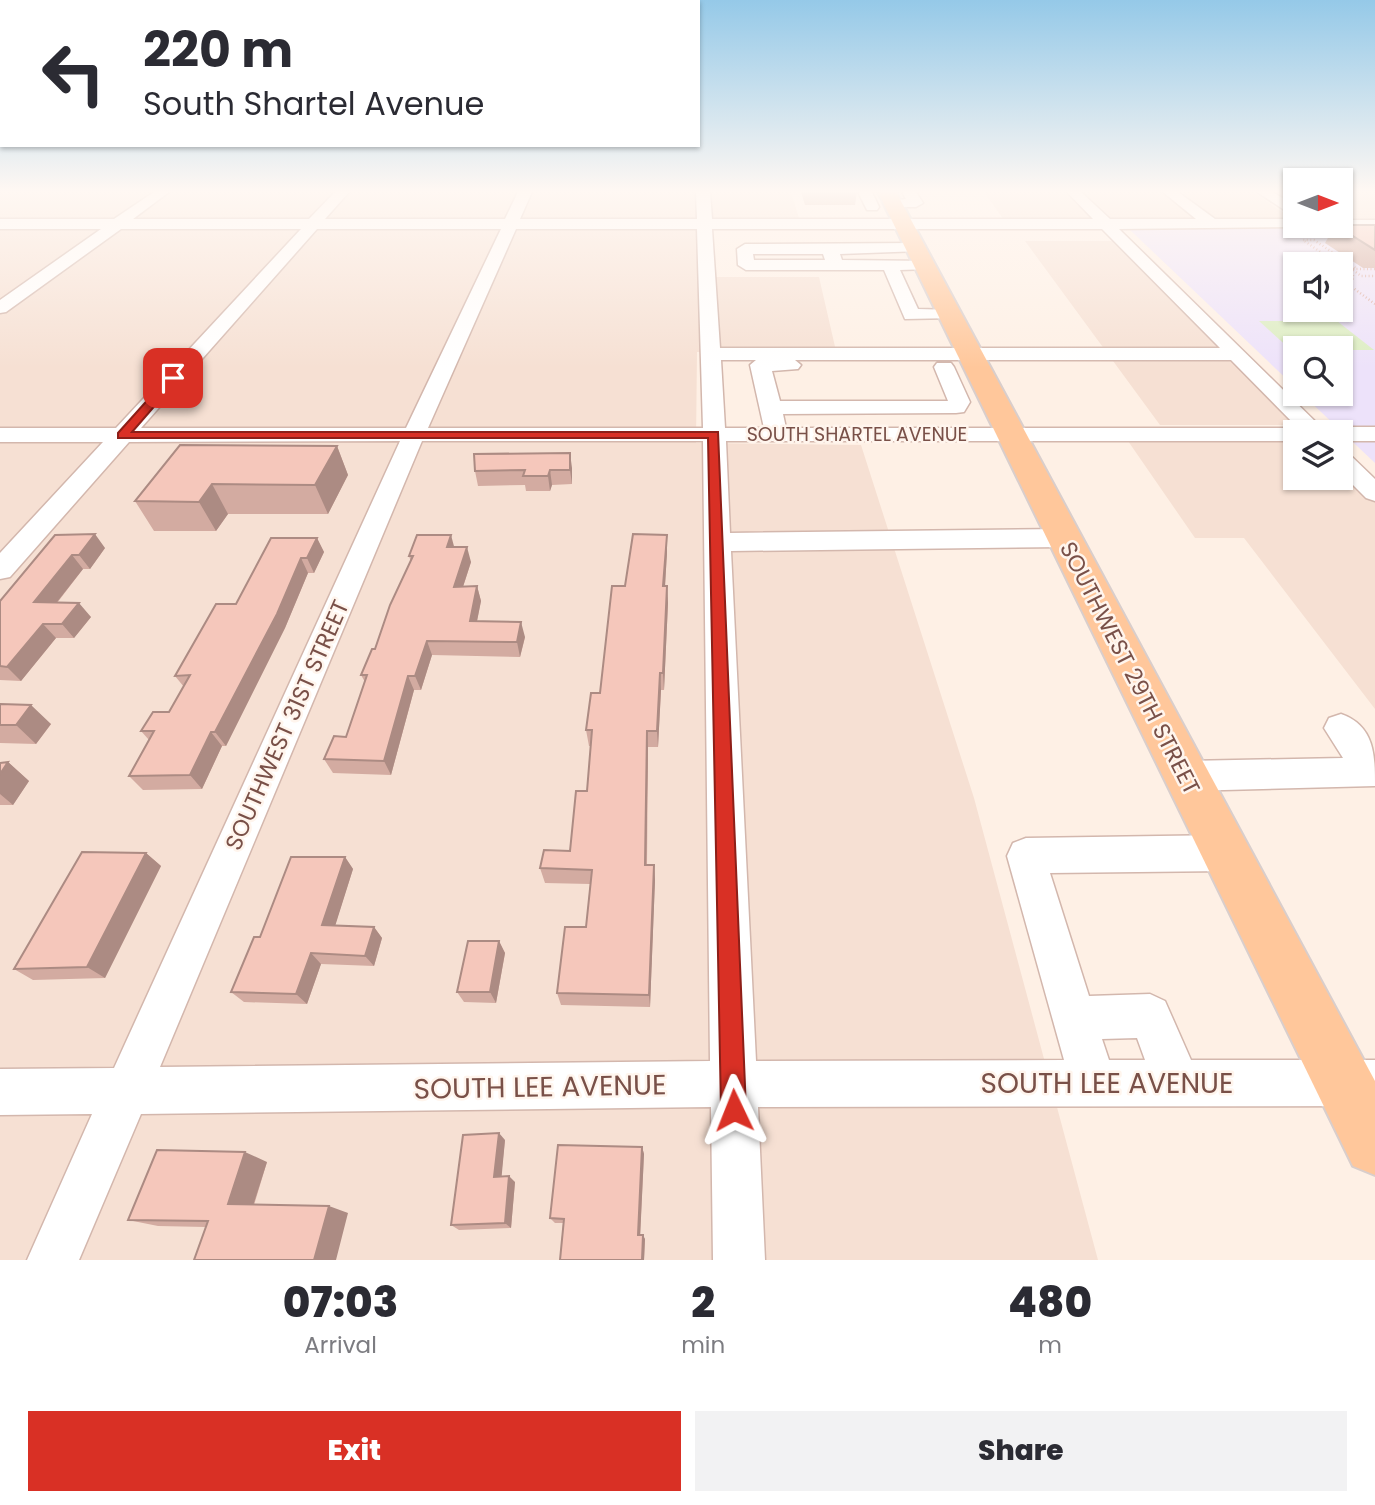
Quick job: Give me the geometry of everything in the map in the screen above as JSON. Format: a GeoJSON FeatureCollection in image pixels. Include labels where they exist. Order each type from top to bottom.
{"type":"FeatureCollection","features":[{"type":"Feature","properties":{"kind":"main road","name":"SOUTHWEST 29TH STREET"},"geometry":{"type":"LineString","coordinates":[[917,251],[1226,853],[1359,1083],[1375,1144]]}},
{"type":"Feature","properties":{"kind":"street"},"geometry":{"type":"LineString","coordinates":[[0,308],[79,251]]}},
{"type":"Feature","properties":{"kind":"street"},"geometry":{"type":"LineString","coordinates":[[0,570],[13,542],[122,435],[287,251]]}},
{"type":"Feature","properties":{"kind":"street","name":"SOUTHWEST 31ST STREET"},"geometry":{"type":"LineString","coordinates":[[53,1260],[497,251]]}},
{"type":"Feature","properties":{"kind":"street"},"geometry":{"type":"LineString","coordinates":[[704,251],[714,434],[739,1260]]}},
{"type":"Feature","properties":{"kind":"street"},"geometry":{"type":"LineString","coordinates":[[1134,251],[1303,420]]}},
{"type":"Feature","properties":{"kind":"street"},"geometry":{"type":"LineString","coordinates":[[832,257],[923,263],[893,271],[832,257]]}},
{"type":"Feature","properties":{"kind":"street"},"geometry":{"type":"LineString","coordinates":[[893,271],[911,315],[949,314]]}},
{"type":"Feature","properties":{"kind":"street"},"geometry":{"type":"LineString","coordinates":[[710,364],[1237,354]]}},
{"type":"Feature","properties":{"kind":"street"},"geometry":{"type":"LineString","coordinates":[[776,434],[760,365],[944,367],[973,361]]}},
{"type":"Feature","properties":{"kind":"street"},"geometry":{"type":"LineString","coordinates":[[710,364],[762,375]]}},
{"type":"Feature","properties":{"kind":"street"},"geometry":{"type":"LineString","coordinates":[[772,408],[956,407],[959,402],[944,367]]}},
{"type":"Feature","properties":{"kind":"street"},"geometry":{"type":"LineString","coordinates":[[883,409],[891,434]]}},
{"type":"Feature","properties":{"kind":"street","name":"SOUTH SHARTEL AVENUE"},"geometry":{"type":"LineString","coordinates":[[0,435],[413,437],[1283,433]]}},
{"type":"Feature","properties":{"kind":"street"},"geometry":{"type":"LineString","coordinates":[[1353,433],[1375,434]]}},
{"type":"Feature","properties":{"kind":"street"},"geometry":{"type":"LineString","coordinates":[[1353,471],[1375,493]]}},
{"type":"Feature","properties":{"kind":"street"},"geometry":{"type":"LineString","coordinates":[[717,542],[1064,538]]}},
{"type":"Feature","properties":{"kind":"street"},"geometry":{"type":"LineString","coordinates":[[1186,776],[1373,772],[1341,728]]}},
{"type":"Feature","properties":{"kind":"street"},"geometry":{"type":"LineString","coordinates":[[1093,1083],[1026,856],[1226,853]]}},
{"type":"Feature","properties":{"kind":"street"},"geometry":{"type":"LineString","coordinates":[[1072,1018],[1150,1016],[1177,1083]]}},
{"type":"Feature","properties":{"kind":"street","name":"SOUTH LEE AVENUE"},"geometry":{"type":"LineString","coordinates":[[0,1092],[733,1084],[1359,1083]]}},
{"type":"Feature","properties":{"kind":"path"},"geometry":{"type":"LineString","coordinates":[[1353,267],[1357,270]]}},
{"type":"Feature","properties":{"kind":"path"},"geometry":{"type":"LineString","coordinates":[[1353,269],[1375,270]]}},
{"type":"Feature","properties":{"kind":"path"},"geometry":{"type":"LineString","coordinates":[[1353,270],[1361,276],[1375,276]]}},
{"type":"Feature","properties":{"kind":"path"},"geometry":{"type":"LineString","coordinates":[[1353,288],[1375,304]]}},
{"type":"Feature","properties":{"kind":"shaded area"},"geometry":{"type":"Polygon","coordinates":[[[0,251],[699,251],[700,277],[819,277],[836,351],[697,352],[696,443],[861,445],[974,798],[1098,1260],[0,1260],[0,251]]]}},
{"type":"Feature","properties":{"kind":"shaded area"},"geometry":{"type":"Polygon","coordinates":[[[1032,251],[1125,251],[1291,420],[1283,420],[1283,425],[1160,425],[1032,251]]]}},
{"type":"Feature","properties":{"kind":"shaded area"},"geometry":{"type":"Polygon","coordinates":[[[1152,251],[1375,251],[1375,463],[1353,442],[1353,420],[1330,420],[1315,406],[1353,406],[1353,336],[1283,336],[1283,376],[1152,251]]]}},
{"type":"Feature","properties":{"kind":"shaded area"},"geometry":{"type":"Polygon","coordinates":[[[1128,441],[1283,441],[1283,490],[1353,490],[1353,487],[1358,492],[1375,492],[1375,709],[1244,538],[1195,538],[1128,441]]]}},
{"type":"Feature","properties":{"kind":"green space"},"geometry":{"type":"Polygon","coordinates":[[[1259,321],[1338,322],[1374,350],[1353,350],[1353,336],[1283,336],[1283,343],[1259,321]]]}},
{"type":"Feature","properties":{"kind":"building"},"geometry":{"type":"Polygon","coordinates":[[[180,445],[337,446],[315,485],[212,484],[199,502],[135,501],[180,445]]]}},
{"type":"Feature","properties":{"kind":"building"},"geometry":{"type":"Polygon","coordinates":[[[570,453],[570,470],[550,470],[548,476],[523,476],[525,470],[475,471],[474,454],[570,453]]]}},
{"type":"Feature","properties":{"kind":"building"},"geometry":{"type":"Polygon","coordinates":[[[95,534],[79,555],[72,555],[34,602],[79,603],[62,624],[43,624],[7,667],[0,666],[0,601],[55,535],[95,534]]]}},
{"type":"Feature","properties":{"kind":"building"},"geometry":{"type":"Polygon","coordinates":[[[633,534],[667,535],[663,586],[667,586],[663,673],[660,673],[657,731],[647,731],[645,865],[654,865],[649,995],[557,993],[565,927],[586,927],[592,870],[540,868],[544,850],[570,851],[576,791],[587,791],[592,730],[586,730],[591,693],[600,693],[612,586],[625,586],[633,534]]]}},
{"type":"Feature","properties":{"kind":"building"},"geometry":{"type":"Polygon","coordinates":[[[417,535],[451,535],[447,547],[467,547],[454,587],[477,586],[470,621],[521,622],[517,642],[427,641],[415,676],[408,676],[384,761],[324,759],[334,736],[346,737],[367,675],[361,675],[372,649],[375,649],[390,605],[413,556],[409,556],[417,535]]]}},
{"type":"Feature","properties":{"kind":"building"},"geometry":{"type":"Polygon","coordinates":[[[271,538],[317,538],[307,558],[301,558],[277,614],[190,775],[129,776],[154,731],[141,731],[153,712],[169,712],[190,675],[175,676],[216,604],[236,604],[271,538]]]}},
{"type":"Feature","properties":{"kind":"building"},"geometry":{"type":"Polygon","coordinates":[[[0,704],[31,705],[16,725],[0,725],[0,704]]]}},
{"type":"Feature","properties":{"kind":"building"},"geometry":{"type":"Polygon","coordinates":[[[8,762],[0,774],[0,763],[8,762]]]}},
{"type":"Feature","properties":{"kind":"building"},"geometry":{"type":"Polygon","coordinates":[[[82,852],[146,853],[87,967],[14,969],[82,852]]]}},
{"type":"Feature","properties":{"kind":"building"},"geometry":{"type":"Polygon","coordinates":[[[291,857],[345,857],[322,925],[374,927],[365,956],[311,953],[296,994],[231,992],[254,937],[260,937],[291,857]]]}},
{"type":"Feature","properties":{"kind":"building"},"geometry":{"type":"Polygon","coordinates":[[[468,941],[499,941],[490,992],[457,992],[468,941]]]}},
{"type":"Feature","properties":{"kind":"building"},"geometry":{"type":"Polygon","coordinates":[[[499,1133],[494,1177],[509,1176],[505,1223],[451,1225],[463,1135],[499,1133]]]}},
{"type":"Feature","properties":{"kind":"building"},"geometry":{"type":"Polygon","coordinates":[[[558,1145],[642,1147],[638,1235],[643,1235],[642,1260],[560,1260],[564,1219],[550,1218],[558,1145]]]}},
{"type":"Feature","properties":{"kind":"building"},"geometry":{"type":"Polygon","coordinates":[[[157,1150],[245,1152],[228,1204],[329,1206],[314,1260],[194,1260],[208,1221],[128,1220],[157,1150]]]}},
{"type":"Feature","properties":{"kind":"route"},"geometry":{"type":"LineString","coordinates":[[173,378],[122,435],[413,437],[714,434],[734,1110]]}}]}
